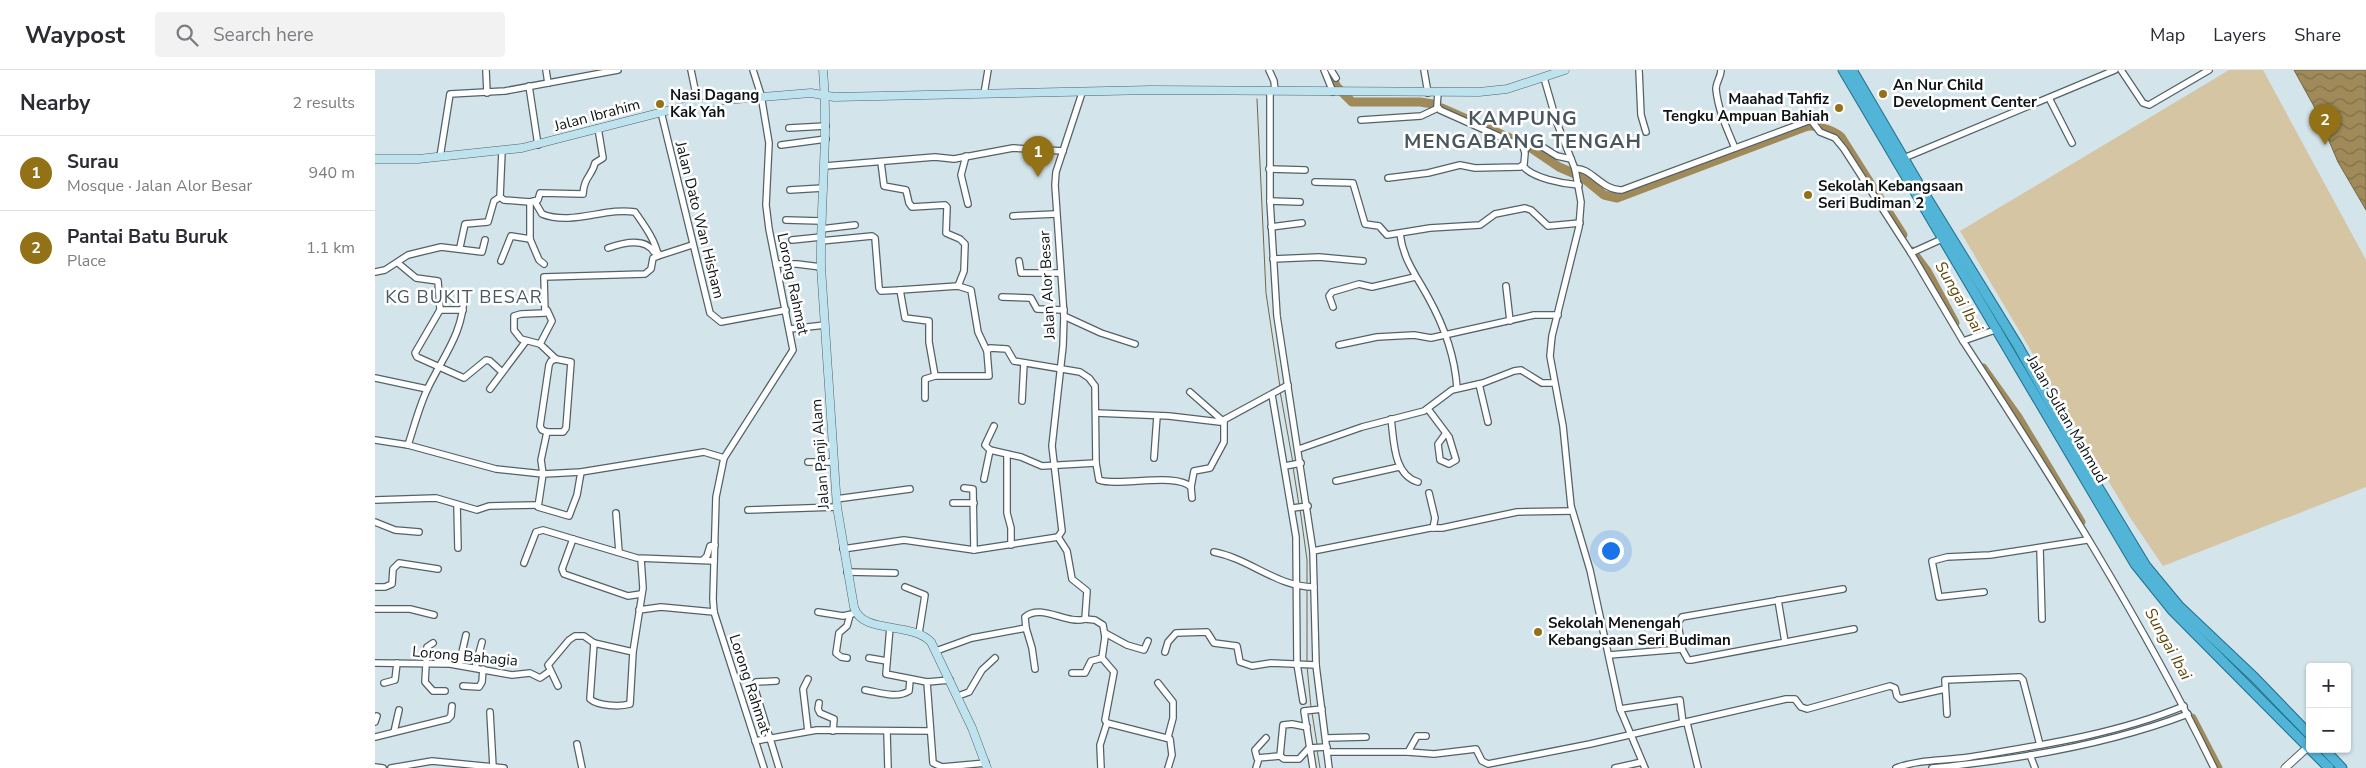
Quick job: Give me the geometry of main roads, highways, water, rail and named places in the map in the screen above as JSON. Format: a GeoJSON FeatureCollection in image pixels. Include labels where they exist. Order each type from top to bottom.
{"type":"FeatureCollection","features":[{"type":"Feature","properties":{"kind":"highway","name":"Jalan Sultan Mahmud"},"geometry":{"type":"LineString","coordinates":[[1843,70],[1942,239],[1968,273],[2018,346],[2091,477],[2146,566],[2179,606],[2255,678],[2306,731]]}},
{"type":"Feature","properties":{"kind":"highway","name":"Jalan Sultan Mahmud"},"geometry":{"type":"LineString","coordinates":[[1852,70],[1904,158],[1998,330],[2145,578],[2172,610],[2306,745]]}},
{"type":"Feature","properties":{"kind":"highway"},"geometry":{"type":"LineString","coordinates":[[2247,686],[2255,678]]}},
{"type":"Feature","properties":{"kind":"highway","name":"Jalan Sultan Mahmud"},"geometry":{"type":"LineString","coordinates":[[2314,753],[2329,768]]}},
{"type":"Feature","properties":{"kind":"highway"},"geometry":{"type":"LineString","coordinates":[[2328,753],[2342,768]]}},
{"type":"Feature","properties":{"kind":"main road","name":"Jalan Panji Alam"},"geometry":{"type":"LineString","coordinates":[[823,70],[826,139],[821,267],[836,499],[853,614],[865,621],[919,633],[927,638],[936,651],[950,680],[987,766]]}},
{"type":"Feature","properties":{"kind":"main road","name":"Jalan Ibrahim"},"geometry":{"type":"LineString","coordinates":[[375,158],[391,160],[502,151],[538,145],[598,128],[698,104],[761,95],[811,93],[834,97],[1251,91],[1438,93],[1494,91],[1544,78],[1565,70]]}},
{"type":"Feature","properties":{"kind":"water"},"geometry":{"type":"Polygon","coordinates":[[[2294,70],[2366,70],[2366,210],[2338,162],[2316,110],[2294,70]]]}},
{"type":"Feature","properties":{"kind":"waterway","name":"Sungai Ibai"},"geometry":{"type":"LineString","coordinates":[[1328,70],[1337,87],[1352,102],[1420,102],[1433,104]]}},
{"type":"Feature","properties":{"kind":"waterway"},"geometry":{"type":"LineString","coordinates":[[1257,99],[1266,293],[1280,387]]}},
{"type":"Feature","properties":{"kind":"waterway","name":"Sungai Ibai"},"geometry":{"type":"LineString","coordinates":[[1442,108],[1517,141]]}},
{"type":"Feature","properties":{"kind":"waterway","name":"Sungai Ibai"},"geometry":{"type":"LineString","coordinates":[[1531,148],[1559,167],[1582,177],[1604,195],[1617,198],[1805,127],[1824,128],[1841,137],[1903,235]]}},
{"type":"Feature","properties":{"kind":"waterway","name":"Sungai Ibai"},"geometry":{"type":"LineString","coordinates":[[1912,251],[1927,271],[1955,323]]}},
{"type":"Feature","properties":{"kind":"waterway","name":"Sungai Ibai"},"geometry":{"type":"LineString","coordinates":[[1983,368],[2018,417],[2081,522]]}},
{"type":"Feature","properties":{"kind":"waterway"},"geometry":{"type":"LineString","coordinates":[[1280,391],[1293,463]]}},
{"type":"Feature","properties":{"kind":"waterway"},"geometry":{"type":"LineString","coordinates":[[1293,467],[1299,505]]}},
{"type":"Feature","properties":{"kind":"waterway"},"geometry":{"type":"LineString","coordinates":[[1300,509],[1307,560],[1307,585]]}},
{"type":"Feature","properties":{"kind":"waterway"},"geometry":{"type":"LineString","coordinates":[[1307,589],[1307,662]]}},
{"type":"Feature","properties":{"kind":"waterway"},"geometry":{"type":"LineString","coordinates":[[1307,666],[1311,707]]}},
{"type":"Feature","properties":{"kind":"waterway"},"geometry":{"type":"LineString","coordinates":[[1312,713],[1317,744]]}},
{"type":"Feature","properties":{"kind":"waterway","name":"Sungai Ibai"},"geometry":{"type":"LineString","coordinates":[[2192,718],[2218,768]]}},
{"type":"Feature","properties":{"kind":"waterway"},"geometry":{"type":"LineString","coordinates":[[1317,750],[1320,768]]}},
{"type":"Feature","properties":{"kind":"place","name":"An Nur Child Development Center"},"geometry":{"type":"Point","coordinates":[1883,94]}},
{"type":"Feature","properties":{"kind":"place","name":"Nasi Dagang Kak Yah"},"geometry":{"type":"Point","coordinates":[660,104]}},
{"type":"Feature","properties":{"kind":"place","name":"Maahad Tahfiz Tengku Ampuan Bahiah"},"geometry":{"type":"Point","coordinates":[1839,108]}},
{"type":"Feature","properties":{"kind":"place","name":"Pantai Batu Buruk"},"geometry":{"type":"Point","coordinates":[2325,145]}},
{"type":"Feature","properties":{"kind":"place","name":"Surau"},"geometry":{"type":"Point","coordinates":[1038,177]}},
{"type":"Feature","properties":{"kind":"place","name":"Sekolah Kebangsaan Seri Budiman 2"},"geometry":{"type":"Point","coordinates":[1808,195]}},
{"type":"Feature","properties":{"kind":"place","name":"Sekolah Menengah Kebangsaan Seri Budiman"},"geometry":{"type":"Point","coordinates":[1538,632]}},
{"type":"Feature","properties":{"kind":"district","name":"KAMPUNG MENGABANG TENGAH"},"geometry":{"type":"Point","coordinates":[1523,130]}},
{"type":"Feature","properties":{"kind":"district","name":"KG BUKIT BESAR"},"geometry":{"type":"Point","coordinates":[464,297]}}]}
